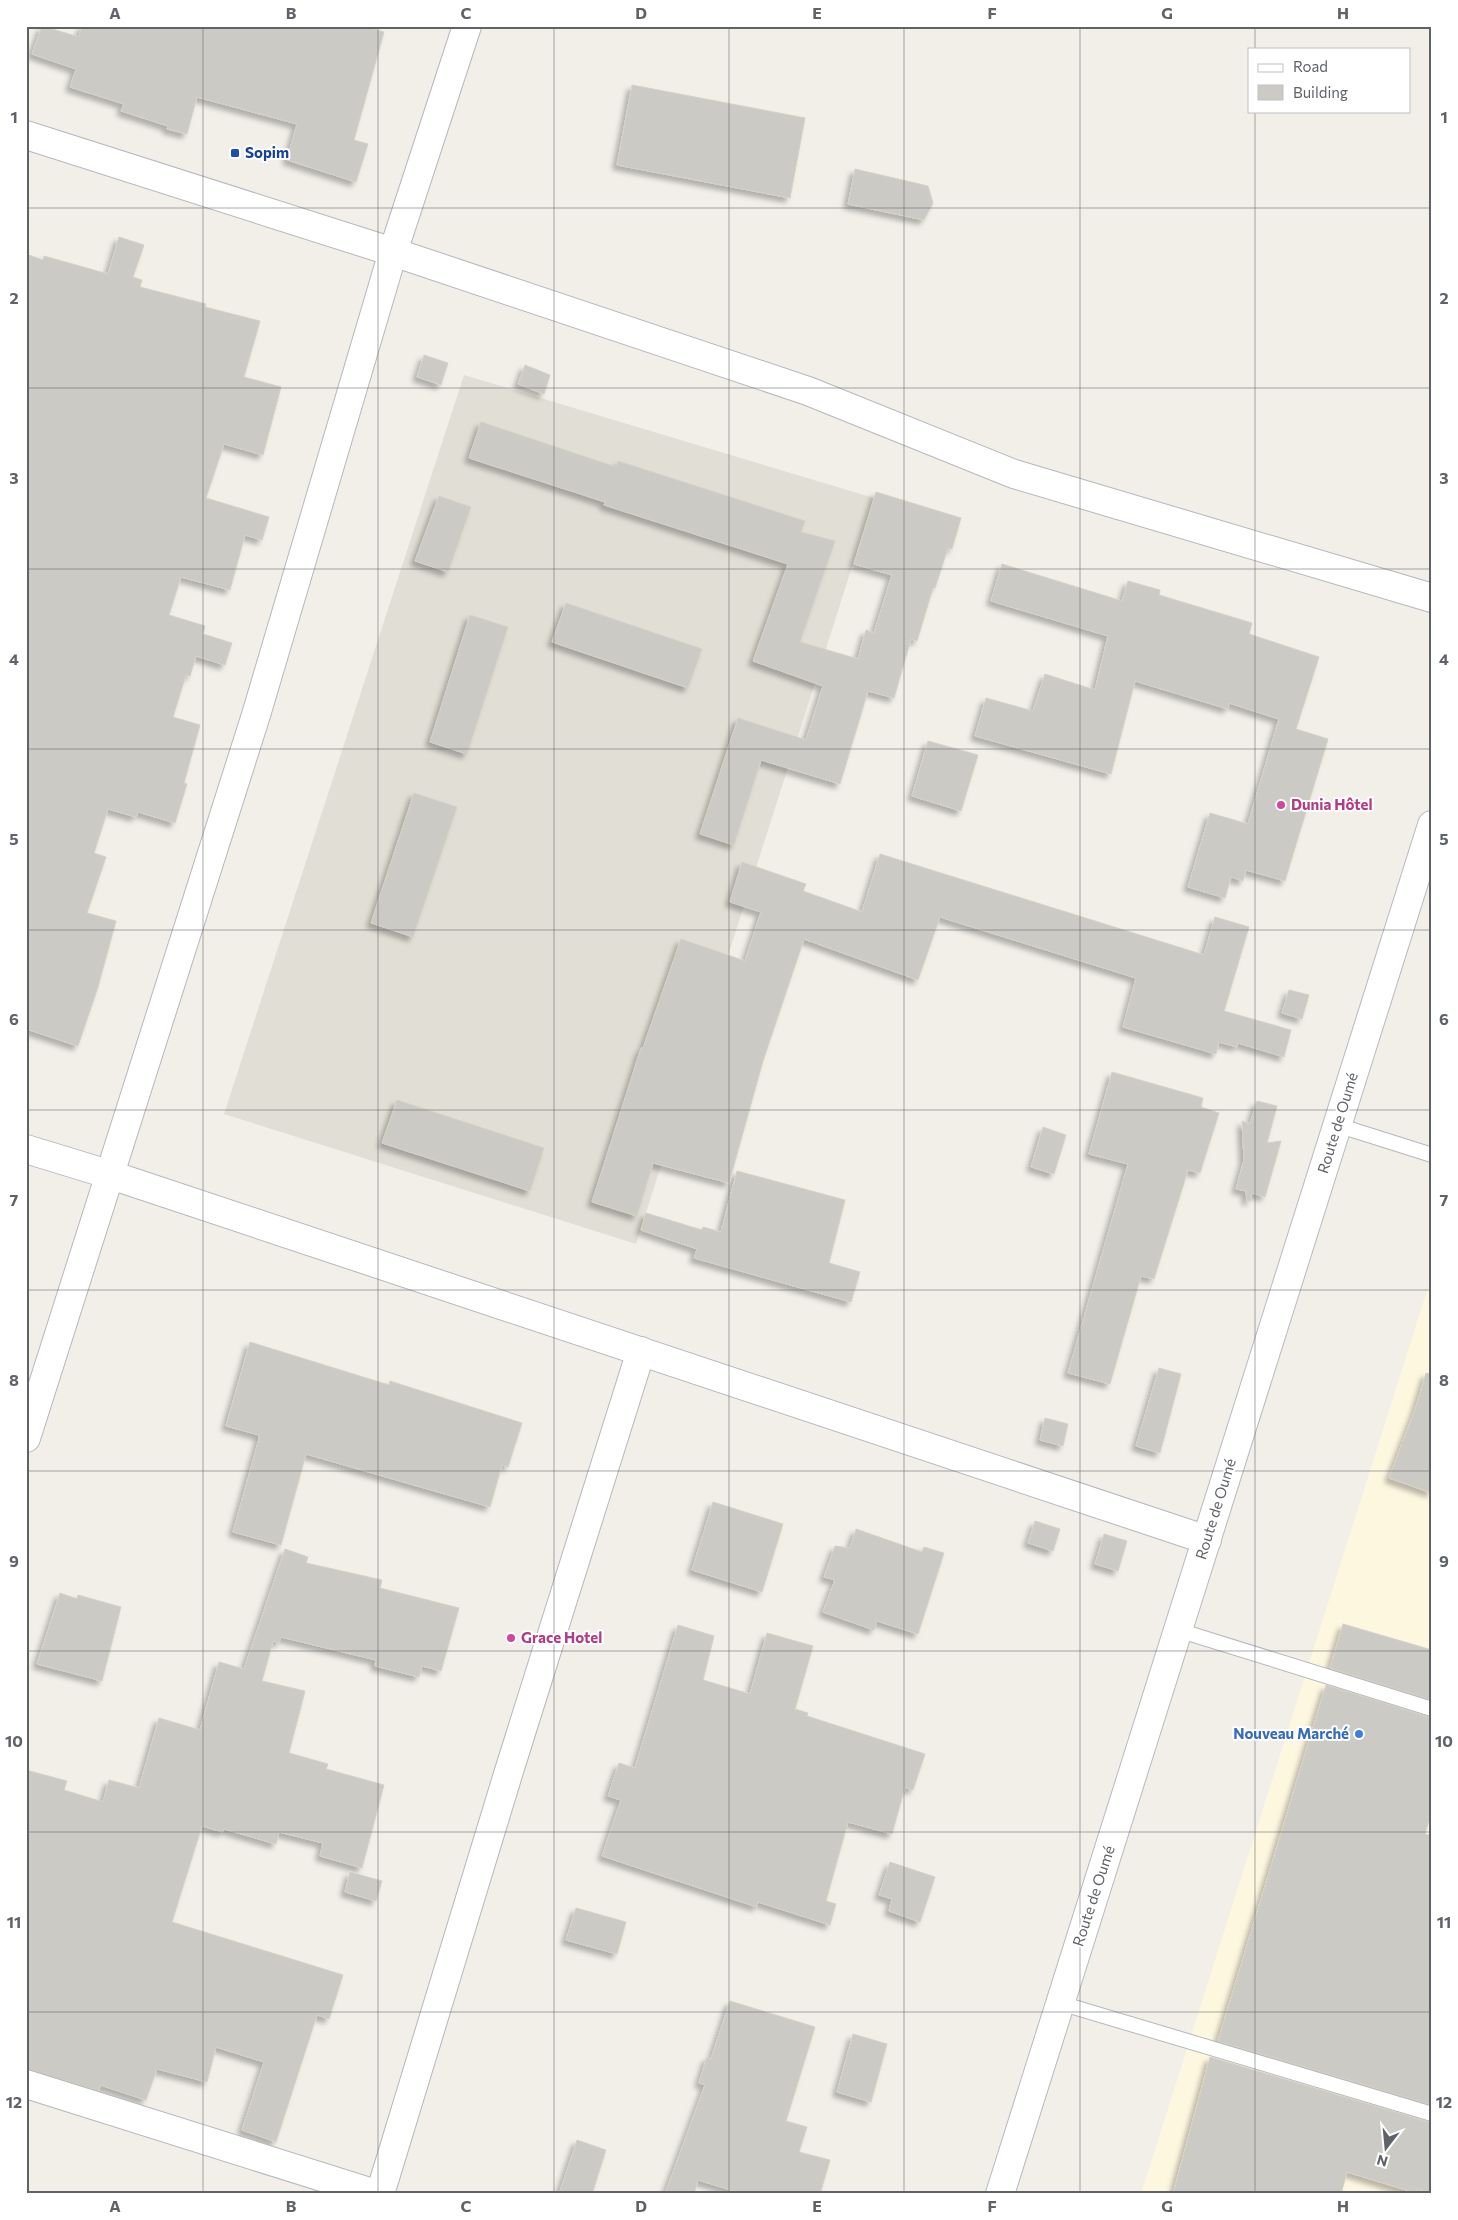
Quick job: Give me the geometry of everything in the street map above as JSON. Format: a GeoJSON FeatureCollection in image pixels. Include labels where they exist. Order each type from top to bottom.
{"type":"FeatureCollection","features":[{"type":"Feature","properties":{"kind":"street"},"geometry":{"type":"LineString","coordinates":[[26,1438],[112,1174],[256,715],[393,252],[467,26]]}},
{"type":"Feature","properties":{"kind":"street"},"geometry":{"type":"LineString","coordinates":[[26,135],[393,252],[808,391],[1014,474],[1432,598]]}},
{"type":"Feature","properties":{"kind":"street","name":"Route de Oumé"},"geometry":{"type":"LineString","coordinates":[[1000,2194],[1432,825]]}},
{"type":"Feature","properties":{"kind":"street"},"geometry":{"type":"LineString","coordinates":[[26,1150],[112,1174],[1207,1540]]}},
{"type":"Feature","properties":{"kind":"street"},"geometry":{"type":"LineString","coordinates":[[380,2194],[514,1752],[641,1351]]}},
{"type":"Feature","properties":{"kind":"street"},"geometry":{"type":"LineString","coordinates":[[26,2084],[376,2194]]}},
{"type":"Feature","properties":{"kind":"lane"},"geometry":{"type":"LineString","coordinates":[[1337,1125],[1432,1155]]}},
{"type":"Feature","properties":{"kind":"lane"},"geometry":{"type":"LineString","coordinates":[[1178,1630],[1432,1709]]}},
{"type":"Feature","properties":{"kind":"lane"},"geometry":{"type":"LineString","coordinates":[[1060,2003],[1432,2114]]}},
{"type":"Feature","properties":{"kind":"shaded area"},"geometry":{"type":"Polygon","coordinates":[[[464,375],[874,498],[636,1244],[224,1114],[464,375]]]}},
{"type":"Feature","properties":{"kind":"shaded area","name":"Nouveau Marché"},"geometry":{"type":"Polygon","coordinates":[[[1432,1275],[1432,2194],[1141,2194],[1432,1275]]]}},
{"type":"Feature","properties":{"kind":"building"},"geometry":{"type":"Polygon","coordinates":[[[42,26],[79,37],[82,26],[364,26],[384,32],[354,140],[368,144],[356,182],[287,160],[297,124],[197,97],[187,134],[167,129],[168,126],[121,111],[124,104],[70,87],[76,69],[32,54],[42,26]]]}},
{"type":"Feature","properties":{"kind":"building"},"geometry":{"type":"Polygon","coordinates":[[[632,85],[805,118],[790,198],[617,165],[632,85]]]}},
{"type":"Feature","properties":{"kind":"building"},"geometry":{"type":"Polygon","coordinates":[[[855,169],[928,186],[933,203],[924,220],[848,204],[855,169]]]}},
{"type":"Feature","properties":{"kind":"building"},"geometry":{"type":"Polygon","coordinates":[[[119,237],[144,245],[133,277],[142,280],[140,287],[206,304],[205,307],[260,321],[244,377],[281,387],[263,455],[224,444],[206,498],[269,517],[262,540],[245,535],[230,590],[181,577],[169,615],[205,626],[203,634],[232,643],[225,665],[196,656],[190,676],[186,675],[173,717],[200,725],[184,783],[187,784],[175,823],[138,812],[136,817],[108,809],[94,853],[106,857],[87,913],[116,921],[98,987],[78,1046],[26,1029],[26,254],[43,260],[44,256],[108,274],[119,237]]]}},
{"type":"Feature","properties":{"kind":"building"},"geometry":{"type":"Polygon","coordinates":[[[424,355],[448,363],[441,385],[417,377],[424,355]]]}},
{"type":"Feature","properties":{"kind":"building"},"geometry":{"type":"Polygon","coordinates":[[[525,365],[550,375],[544,394],[518,384],[525,365]]]}},
{"type":"Feature","properties":{"kind":"building"},"geometry":{"type":"Polygon","coordinates":[[[481,422],[616,467],[618,461],[805,521],[801,532],[835,541],[800,642],[858,659],[866,630],[874,633],[892,575],[854,564],[876,492],[961,518],[952,549],[948,548],[935,588],[933,588],[917,641],[911,639],[894,698],[868,691],[840,784],[761,760],[734,845],[700,834],[738,718],[806,740],[823,686],[753,661],[788,564],[604,505],[605,502],[469,458],[481,422]]]}},
{"type":"Feature","properties":{"kind":"building"},"geometry":{"type":"Polygon","coordinates":[[[439,496],[471,507],[448,572],[415,561],[439,496]]]}},
{"type":"Feature","properties":{"kind":"building"},"geometry":{"type":"Polygon","coordinates":[[[1002,564],[1122,601],[1128,581],[1160,590],[1159,595],[1252,623],[1249,634],[1319,657],[1296,729],[1328,739],[1285,881],[1246,870],[1243,881],[1231,877],[1225,898],[1188,887],[1210,813],[1248,824],[1279,719],[1229,703],[1228,709],[1135,681],[1111,774],[975,736],[986,698],[1033,711],[1045,674],[1095,690],[1108,636],[991,601],[1002,564]]]}},
{"type":"Feature","properties":{"kind":"building"},"geometry":{"type":"Polygon","coordinates":[[[566,603],[702,649],[688,688],[552,642],[566,603]]]}},
{"type":"Feature","properties":{"kind":"building"},"geometry":{"type":"Polygon","coordinates":[[[470,615],[508,627],[467,754],[430,742],[470,615]]]}},
{"type":"Feature","properties":{"kind":"building"},"geometry":{"type":"Polygon","coordinates":[[[928,741],[978,755],[961,811],[912,796],[928,741]]]}},
{"type":"Feature","properties":{"kind":"building"},"geometry":{"type":"Polygon","coordinates":[[[414,793],[457,807],[413,937],[371,923],[414,793]]]}},
{"type":"Feature","properties":{"kind":"building"},"geometry":{"type":"Polygon","coordinates":[[[880,854],[1204,955],[1215,917],[1249,927],[1224,1011],[1291,1030],[1284,1057],[1238,1043],[1237,1047],[1219,1042],[1216,1054],[1123,1027],[1136,978],[940,917],[918,980],[804,939],[763,1061],[729,1183],[653,1163],[637,1216],[592,1202],[641,1048],[643,1048],[681,939],[745,961],[761,912],[730,902],[742,862],[806,884],[803,891],[862,912],[880,854]]]}},
{"type":"Feature","properties":{"kind":"building"},"geometry":{"type":"Polygon","coordinates":[[[1289,990],[1309,995],[1302,1019],[1282,1013],[1289,990]]]}},
{"type":"Feature","properties":{"kind":"building"},"geometry":{"type":"Polygon","coordinates":[[[1112,1072],[1203,1098],[1201,1107],[1219,1113],[1200,1173],[1188,1170],[1154,1279],[1141,1276],[1110,1384],[1068,1373],[1128,1164],[1089,1154],[1112,1072]]]}},
{"type":"Feature","properties":{"kind":"building"},"geometry":{"type":"Polygon","coordinates":[[[397,1100],[544,1148],[530,1191],[382,1143],[397,1100]]]}},
{"type":"Feature","properties":{"kind":"building"},"geometry":{"type":"Polygon","coordinates":[[[1257,1101],[1277,1106],[1267,1143],[1281,1141],[1265,1197],[1252,1193],[1250,1201],[1247,1201],[1246,1191],[1236,1189],[1244,1160],[1242,1121],[1250,1124],[1257,1101]]]}},
{"type":"Feature","properties":{"kind":"building"},"geometry":{"type":"Polygon","coordinates":[[[1043,1127],[1066,1135],[1054,1174],[1031,1167],[1043,1127]]]}},
{"type":"Feature","properties":{"kind":"building"},"geometry":{"type":"Polygon","coordinates":[[[737,1171],[845,1200],[829,1263],[860,1272],[851,1302],[694,1258],[697,1249],[641,1230],[646,1213],[702,1230],[703,1227],[721,1232],[737,1171]]]}},
{"type":"Feature","properties":{"kind":"building"},"geometry":{"type":"Polygon","coordinates":[[[250,1342],[389,1385],[390,1381],[522,1423],[508,1467],[502,1465],[490,1507],[306,1454],[281,1545],[233,1532],[259,1439],[259,1435],[226,1426],[250,1342]]]}},
{"type":"Feature","properties":{"kind":"building"},"geometry":{"type":"Polygon","coordinates":[[[1159,1368],[1181,1374],[1160,1453],[1136,1446],[1159,1368]]]}},
{"type":"Feature","properties":{"kind":"building"},"geometry":{"type":"Polygon","coordinates":[[[1426,1373],[1432,1374],[1432,1493],[1389,1478],[1415,1410],[1426,1373]]]}},
{"type":"Feature","properties":{"kind":"building"},"geometry":{"type":"Polygon","coordinates":[[[1045,1418],[1068,1424],[1063,1446],[1040,1440],[1045,1418]]]}},
{"type":"Feature","properties":{"kind":"building"},"geometry":{"type":"Polygon","coordinates":[[[713,1502],[783,1524],[762,1592],[692,1570],[713,1502]]]}},
{"type":"Feature","properties":{"kind":"building"},"geometry":{"type":"Polygon","coordinates":[[[1035,1521],[1060,1529],[1053,1551],[1028,1543],[1035,1521]]]}},
{"type":"Feature","properties":{"kind":"building"},"geometry":{"type":"Polygon","coordinates":[[[856,1529],[922,1552],[924,1547],[944,1553],[918,1634],[877,1621],[874,1630],[823,1612],[835,1580],[824,1577],[835,1546],[850,1548],[856,1529]]]}},
{"type":"Feature","properties":{"kind":"building"},"geometry":{"type":"Polygon","coordinates":[[[1104,1534],[1127,1541],[1118,1571],[1095,1564],[1104,1534]]]}},
{"type":"Feature","properties":{"kind":"building"},"geometry":{"type":"Polygon","coordinates":[[[285,1549],[308,1557],[306,1563],[382,1580],[380,1588],[459,1608],[441,1671],[422,1666],[419,1677],[375,1666],[376,1660],[281,1637],[279,1643],[273,1641],[262,1681],[305,1691],[289,1753],[328,1764],[326,1769],[384,1785],[362,1868],[320,1856],[323,1843],[279,1832],[276,1844],[224,1829],[223,1832],[202,1826],[172,1922],[343,1975],[329,2019],[317,2015],[276,2142],[242,2130],[264,2062],[216,2047],[207,2082],[157,2069],[146,2100],[100,2085],[99,2091],[26,2069],[26,1770],[67,1781],[64,1790],[103,1802],[109,1780],[139,1788],[159,1718],[200,1730],[219,1662],[244,1669],[285,1549]]]}},
{"type":"Feature","properties":{"kind":"building"},"geometry":{"type":"Polygon","coordinates":[[[60,1593],[77,1599],[78,1595],[121,1607],[102,1681],[37,1664],[60,1593]]]}},
{"type":"Feature","properties":{"kind":"building"},"geometry":{"type":"Polygon","coordinates":[[[1343,1624],[1432,1650],[1432,1700],[1330,1668],[1343,1624]]]}},
{"type":"Feature","properties":{"kind":"building"},"geometry":{"type":"Polygon","coordinates":[[[678,1625],[714,1636],[703,1680],[750,1694],[767,1633],[813,1646],[795,1709],[808,1713],[807,1716],[925,1754],[913,1790],[905,1787],[892,1834],[848,1822],[826,1901],[836,1904],[830,1925],[758,1902],[757,1907],[602,1856],[621,1800],[608,1796],[619,1763],[635,1768],[678,1625]]]}},
{"type":"Feature","properties":{"kind":"building"},"geometry":{"type":"Polygon","coordinates":[[[1326,1685],[1432,1718],[1432,1810],[1425,1834],[1432,1836],[1432,2105],[1218,2041],[1326,1685]]]}},
{"type":"Feature","properties":{"kind":"building"},"geometry":{"type":"Polygon","coordinates":[[[890,1862],[935,1877],[920,1922],[889,1911],[892,1899],[879,1895],[890,1862]]]}},
{"type":"Feature","properties":{"kind":"building"},"geometry":{"type":"Polygon","coordinates":[[[350,1872],[382,1881],[376,1901],[345,1892],[350,1872]]]}},
{"type":"Feature","properties":{"kind":"building"},"geometry":{"type":"Polygon","coordinates":[[[576,1908],[626,1922],[617,1954],[566,1940],[576,1908]]]}},
{"type":"Feature","properties":{"kind":"building"},"geometry":{"type":"Polygon","coordinates":[[[730,2001],[815,2027],[786,2121],[807,2127],[799,2152],[830,2160],[820,2194],[744,2194],[698,2180],[694,2194],[665,2194],[705,2085],[699,2083],[707,2057],[711,2059],[730,2001]]]}},
{"type":"Feature","properties":{"kind":"building"},"geometry":{"type":"Polygon","coordinates":[[[853,2034],[887,2044],[871,2102],[837,2092],[853,2034]]]}},
{"type":"Feature","properties":{"kind":"building"},"geometry":{"type":"Polygon","coordinates":[[[1210,2057],[1432,2123],[1432,2193],[1417,2189],[1416,2193],[1347,2172],[1341,2194],[1173,2194],[1210,2057]]]}},
{"type":"Feature","properties":{"kind":"building"},"geometry":{"type":"Polygon","coordinates":[[[577,2140],[606,2150],[592,2194],[559,2194],[577,2140]]]}},
{"type":"Feature","properties":{"kind":"place","name":"Sopim"},"geometry":{"type":"Point","coordinates":[235,153]}},
{"type":"Feature","properties":{"kind":"place","name":"Dunia Hôtel"},"geometry":{"type":"Point","coordinates":[1281,805]}},
{"type":"Feature","properties":{"kind":"place","name":"Grace Hotel"},"geometry":{"type":"Point","coordinates":[511,1638]}},
{"type":"Feature","properties":{"kind":"place","name":"Nouveau Marché"},"geometry":{"type":"Point","coordinates":[1359,1734]}}]}
